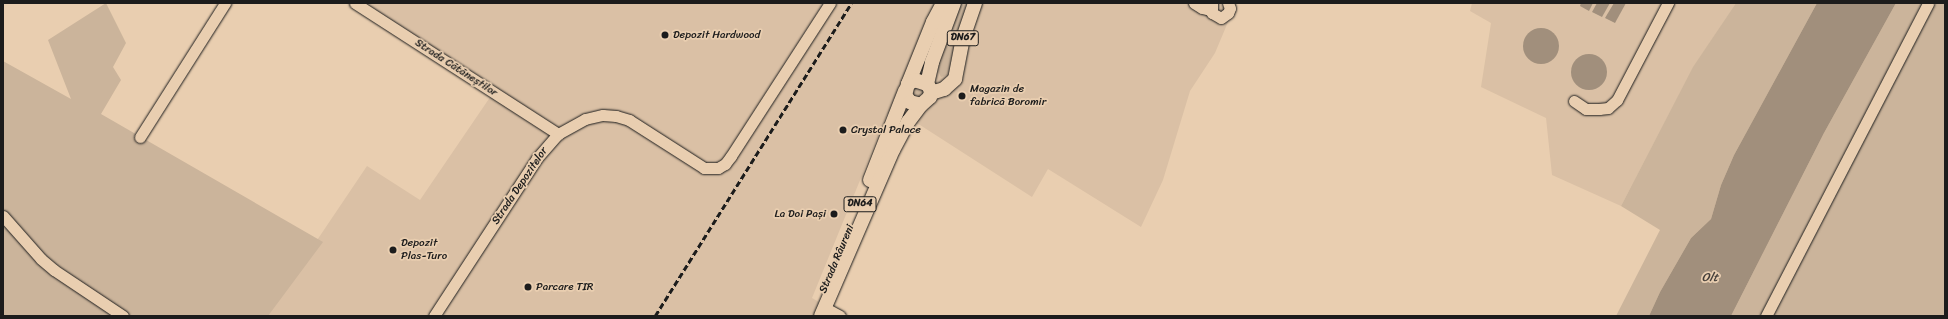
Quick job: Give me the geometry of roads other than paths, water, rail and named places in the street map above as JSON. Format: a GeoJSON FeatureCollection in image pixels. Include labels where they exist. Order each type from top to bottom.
{"type":"FeatureCollection","features":[{"type":"Feature","properties":{"kind":"main road","name":"DN67"},"geometry":{"type":"LineString","coordinates":[[907,88],[933,22],[933,3]]}},
{"type":"Feature","properties":{"kind":"main road"},"geometry":{"type":"LineString","coordinates":[[933,22],[943,3]]}},
{"type":"Feature","properties":{"kind":"main road","name":"DN64"},"geometry":{"type":"LineString","coordinates":[[921,105],[928,100],[932,62],[954,3]]}},
{"type":"Feature","properties":{"kind":"main road","name":"DN67"},"geometry":{"type":"LineString","coordinates":[[929,88],[944,89],[955,79],[963,38],[975,3]]}},
{"type":"Feature","properties":{"kind":"main road"},"geometry":{"type":"LineString","coordinates":[[921,105],[910,102],[905,95],[907,88],[920,80],[929,88]]}},
{"type":"Feature","properties":{"kind":"main road","name":"Strada Râureni"},"geometry":{"type":"LineString","coordinates":[[813,316],[907,88]]}},
{"type":"Feature","properties":{"kind":"main road","name":"Strada Râureni"},"geometry":{"type":"LineString","coordinates":[[823,312],[893,150],[905,128],[921,105]]}},
{"type":"Feature","properties":{"kind":"street"},"geometry":{"type":"LineString","coordinates":[[140,138],[225,3]]}},
{"type":"Feature","properties":{"kind":"street","name":"Strada Cătăneștilor"},"geometry":{"type":"LineString","coordinates":[[355,3],[558,134]]}},
{"type":"Feature","properties":{"kind":"street","name":"Strada Depozitelor"},"geometry":{"type":"LineString","coordinates":[[434,316],[537,158],[558,134],[585,119],[603,115],[616,116],[628,120],[704,168],[718,168],[725,164],[731,156],[830,3]]}},
{"type":"Feature","properties":{"kind":"street"},"geometry":{"type":"LineString","coordinates":[[1194,3],[1202,8],[1211,6],[1215,16],[1224,17],[1230,11],[1228,3]]}},
{"type":"Feature","properties":{"kind":"street"},"geometry":{"type":"LineString","coordinates":[[1574,101],[1586,109],[1599,109],[1608,108],[1617,100],[1668,3]]}},
{"type":"Feature","properties":{"kind":"street"},"geometry":{"type":"LineString","coordinates":[[1766,316],[1928,3]]}},
{"type":"Feature","properties":{"kind":"street"},"geometry":{"type":"LineString","coordinates":[[3,216],[41,259],[54,270],[123,316]]}},
{"type":"Feature","properties":{"kind":"street"},"geometry":{"type":"LineString","coordinates":[[823,312],[840,316]]}},
{"type":"Feature","properties":{"kind":"water"},"geometry":{"type":"Polygon","coordinates":[[[1581,3],[1593,3],[1589,11],[1580,6],[1581,3]]]}},
{"type":"Feature","properties":{"kind":"water"},"geometry":{"type":"Polygon","coordinates":[[[1597,3],[1610,3],[1602,17],[1592,12],[1597,3]]]}},
{"type":"Feature","properties":{"kind":"water"},"geometry":{"type":"Polygon","coordinates":[[[1614,3],[1626,3],[1615,23],[1605,18],[1614,3]]]}},
{"type":"Feature","properties":{"kind":"water","name":"Olt"},"geometry":{"type":"Polygon","coordinates":[[[1817,3],[1896,3],[1824,133],[1731,316],[1649,316],[1660,292],[1691,238],[1711,219],[1721,185],[1734,155],[1817,3]]]}},
{"type":"Feature","properties":{"kind":"water"},"geometry":{"type":"Polygon","coordinates":[[[1541,28],[1551,31],[1556,36],[1559,46],[1556,56],[1551,61],[1541,64],[1531,61],[1526,56],[1523,46],[1526,36],[1531,31],[1541,28]]]}},
{"type":"Feature","properties":{"kind":"water"},"geometry":{"type":"Polygon","coordinates":[[[1589,54],[1599,57],[1604,62],[1607,72],[1604,82],[1599,87],[1589,90],[1579,87],[1574,82],[1571,72],[1574,62],[1579,57],[1589,54]]]}},
{"type":"Feature","properties":{"kind":"railway"},"geometry":{"type":"LineString","coordinates":[[655,316],[851,3]]}},
{"type":"Feature","properties":{"kind":"place","name":"Depozit Hardwood"},"geometry":{"type":"Point","coordinates":[665,35]}},
{"type":"Feature","properties":{"kind":"place","name":"Magazin de fabrică Boromir"},"geometry":{"type":"Point","coordinates":[962,96]}},
{"type":"Feature","properties":{"kind":"place","name":"Crystal Palace"},"geometry":{"type":"Point","coordinates":[843,130]}},
{"type":"Feature","properties":{"kind":"place","name":"La Doi Pași"},"geometry":{"type":"Point","coordinates":[834,214]}},
{"type":"Feature","properties":{"kind":"place","name":"Depozit Plas-Turo"},"geometry":{"type":"Point","coordinates":[393,250]}},
{"type":"Feature","properties":{"kind":"place","name":"Parcare TIR"},"geometry":{"type":"Point","coordinates":[528,287]}}]}
